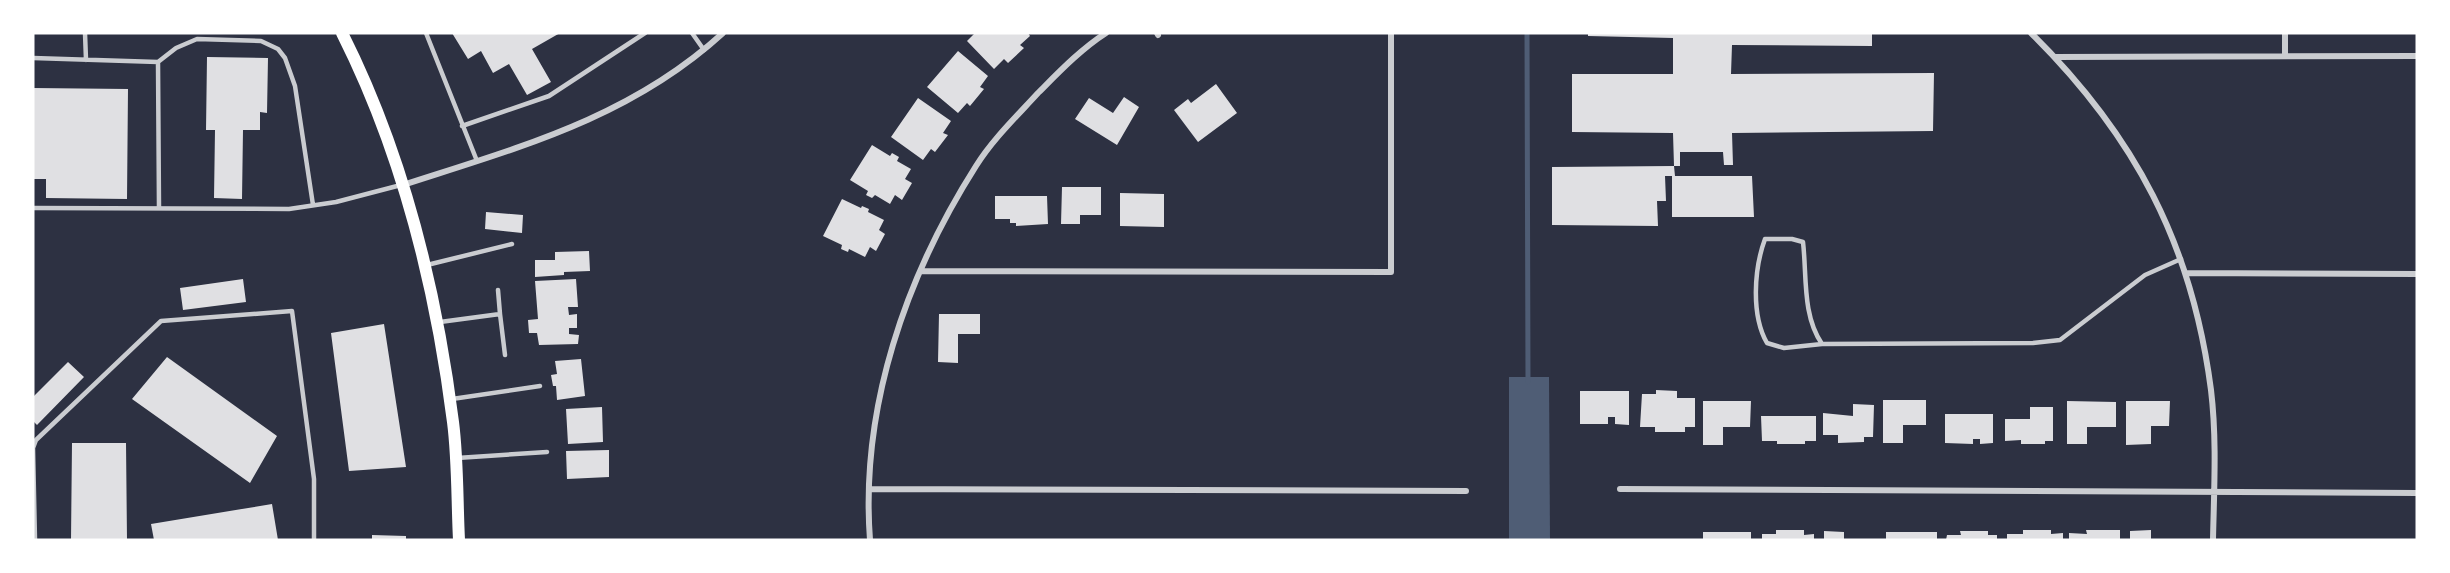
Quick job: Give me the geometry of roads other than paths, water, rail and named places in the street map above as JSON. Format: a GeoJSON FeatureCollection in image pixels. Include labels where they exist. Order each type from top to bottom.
{"type":"FeatureCollection","features":[{"type":"Feature","properties":{"kind":"main road"},"geometry":{"type":"LineString","coordinates":[[342,33],[393,152],[404,185],[424,266],[437,323],[449,399],[455,458],[459,540]]}},
{"type":"Feature","properties":{"kind":"street"},"geometry":{"type":"LineString","coordinates":[[404,185],[565,131],[612,110],[657,83],[704,50],[723,33]]}},
{"type":"Feature","properties":{"kind":"street"},"geometry":{"type":"LineString","coordinates":[[870,540],[870,458],[884,371],[921,271],[947,216],[977,164],[1017,116],[1058,73],[1106,33]]}},
{"type":"Feature","properties":{"kind":"street"},"geometry":{"type":"LineString","coordinates":[[921,271],[1391,272],[1391,33]]}},
{"type":"Feature","properties":{"kind":"street"},"geometry":{"type":"LineString","coordinates":[[2031,33],[2055,57],[2107,118],[2139,168],[2166,220],[2181,259],[2202,334],[2211,392],[2213,540]]}},
{"type":"Feature","properties":{"kind":"street"},"geometry":{"type":"LineString","coordinates":[[2285,33],[2285,56]]}},
{"type":"Feature","properties":{"kind":"street"},"geometry":{"type":"LineString","coordinates":[[2055,57],[2417,56]]}},
{"type":"Feature","properties":{"kind":"street"},"geometry":{"type":"LineString","coordinates":[[2186,273],[2417,273]]}},
{"type":"Feature","properties":{"kind":"street"},"geometry":{"type":"LineString","coordinates":[[870,489],[1466,491]]}},
{"type":"Feature","properties":{"kind":"street"},"geometry":{"type":"LineString","coordinates":[[1620,489],[2417,493]]}},
{"type":"Feature","properties":{"kind":"lane"},"geometry":{"type":"LineString","coordinates":[[85,33],[86,60]]}},
{"type":"Feature","properties":{"kind":"lane"},"geometry":{"type":"LineString","coordinates":[[426,33],[477,161]]}},
{"type":"Feature","properties":{"kind":"lane"},"geometry":{"type":"LineString","coordinates":[[462,126],[549,96],[645,33]]}},
{"type":"Feature","properties":{"kind":"lane"},"geometry":{"type":"LineString","coordinates":[[692,33],[704,50]]}},
{"type":"Feature","properties":{"kind":"lane"},"geometry":{"type":"LineString","coordinates":[[33,58],[158,62],[196,36],[261,41],[278,49],[285,58],[295,86],[313,206]]}},
{"type":"Feature","properties":{"kind":"lane"},"geometry":{"type":"LineString","coordinates":[[158,62],[159,208]]}},
{"type":"Feature","properties":{"kind":"lane"},"geometry":{"type":"LineString","coordinates":[[33,208],[289,209],[336,202],[404,185]]}},
{"type":"Feature","properties":{"kind":"lane"},"geometry":{"type":"LineString","coordinates":[[1822,344],[1812,330],[1807,302],[1803,242],[1792,239],[1765,239],[1760,251],[1756,288],[1760,331],[1767,343],[1784,348],[1822,344],[2033,343],[2060,340],[2104,309],[2145,275],[2181,259]]}},
{"type":"Feature","properties":{"kind":"lane"},"geometry":{"type":"LineString","coordinates":[[424,266],[512,244]]}},
{"type":"Feature","properties":{"kind":"lane"},"geometry":{"type":"LineString","coordinates":[[498,290],[505,355]]}},
{"type":"Feature","properties":{"kind":"lane"},"geometry":{"type":"LineString","coordinates":[[35,540],[33,448],[36,440],[161,321],[292,312],[314,479],[314,540]]}},
{"type":"Feature","properties":{"kind":"lane"},"geometry":{"type":"LineString","coordinates":[[437,323],[500,314]]}},
{"type":"Feature","properties":{"kind":"lane"},"geometry":{"type":"LineString","coordinates":[[449,399],[540,386]]}},
{"type":"Feature","properties":{"kind":"lane"},"geometry":{"type":"LineString","coordinates":[[455,458],[547,452]]}},
{"type":"Feature","properties":{"kind":"water"},"geometry":{"type":"Polygon","coordinates":[[[1509,377],[1549,377],[1550,540],[1509,540],[1509,377]]]}},
{"type":"Feature","properties":{"kind":"waterway"},"geometry":{"type":"LineString","coordinates":[[1527,33],[1528,382]]}}]}
